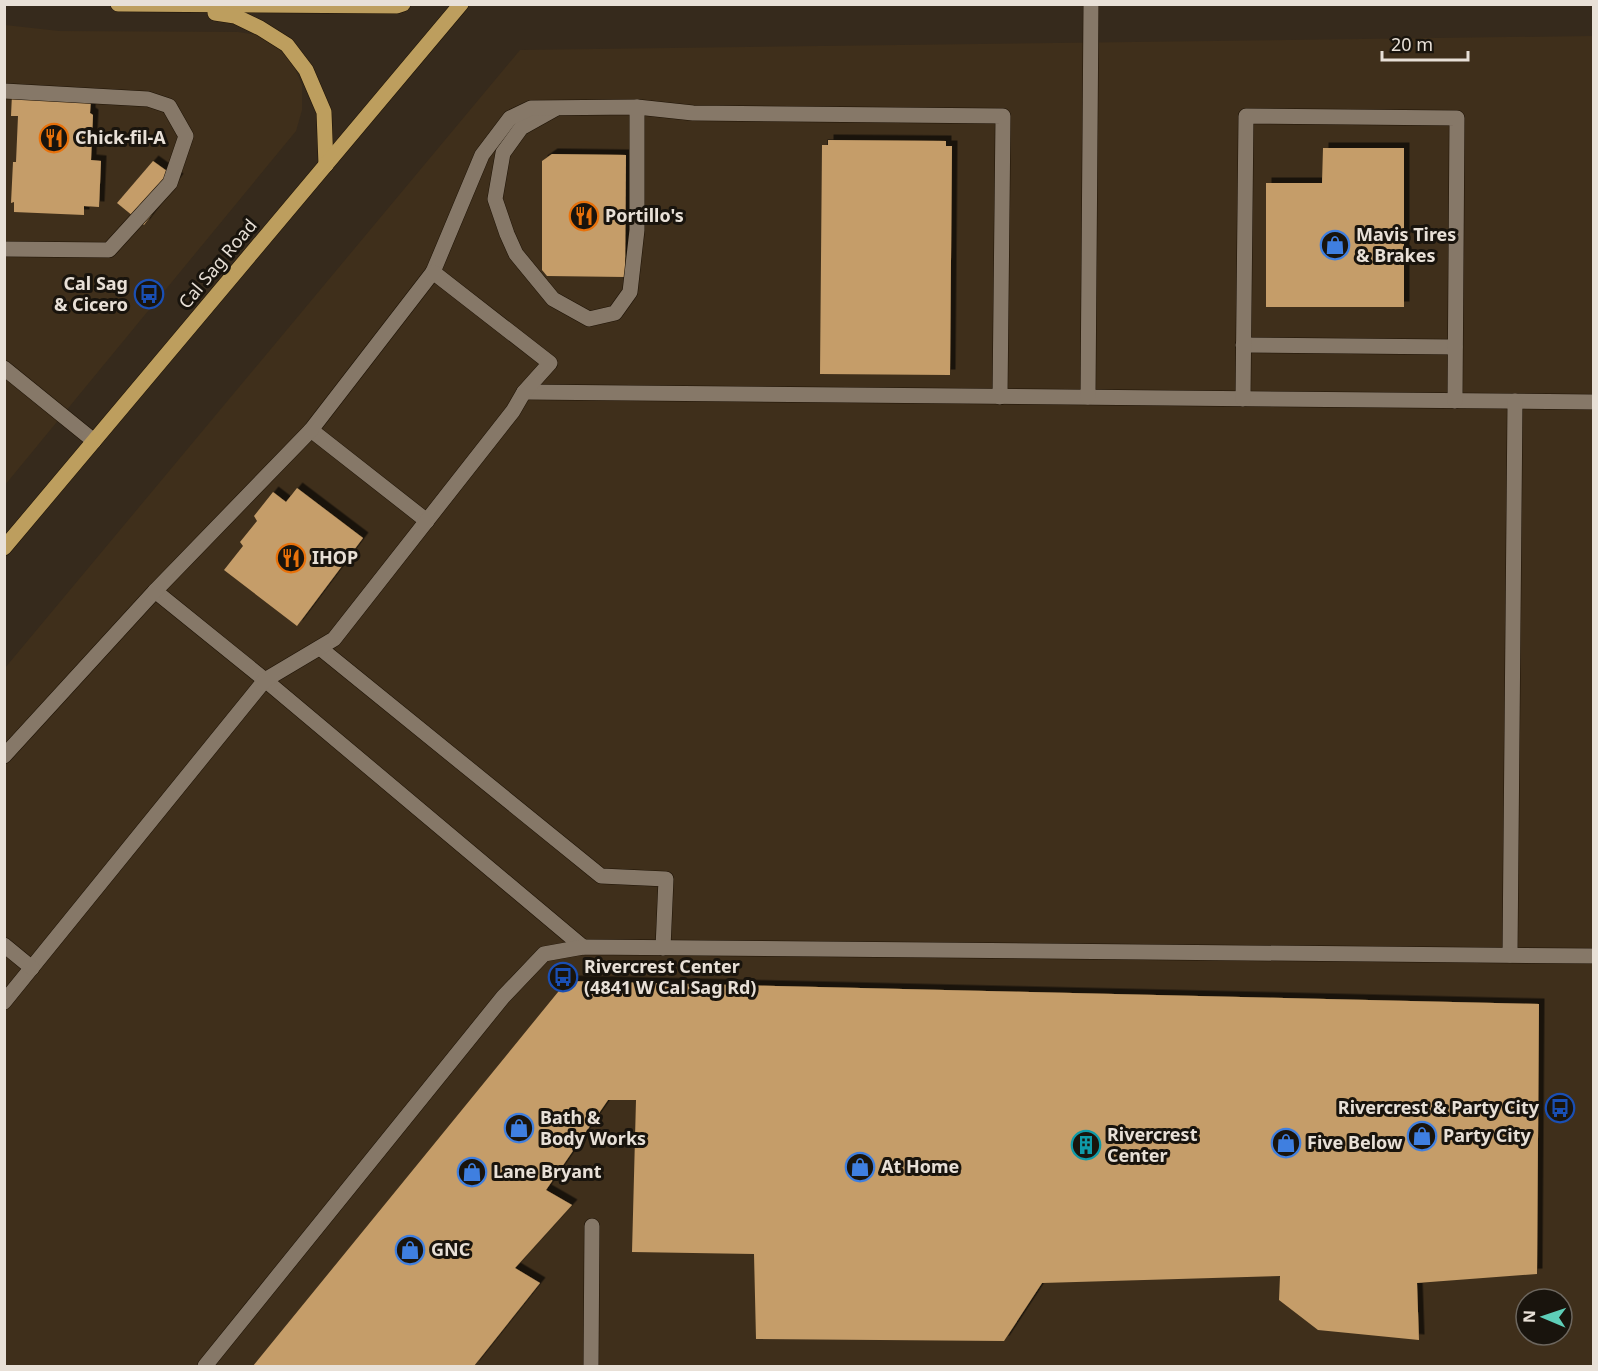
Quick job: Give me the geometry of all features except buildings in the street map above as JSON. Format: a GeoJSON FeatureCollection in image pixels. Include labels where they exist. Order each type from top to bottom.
{"type":"FeatureCollection","features":[{"type":"Feature","properties":{"kind":"main road"},"geometry":{"type":"LineString","coordinates":[[118,4],[397,6],[403,4]]}},
{"type":"Feature","properties":{"kind":"main road","name":"Cal Sag Road"},"geometry":{"type":"LineString","coordinates":[[4,548],[461,4]]}},
{"type":"Feature","properties":{"kind":"main road"},"geometry":{"type":"LineString","coordinates":[[162,5],[235,16],[287,45],[306,70],[324,112],[326,165]]}},
{"type":"Feature","properties":{"kind":"lane"},"geometry":{"type":"LineString","coordinates":[[1088,398],[1091,4]]}},
{"type":"Feature","properties":{"kind":"lane"},"geometry":{"type":"LineString","coordinates":[[4,91],[148,99],[170,106],[186,136],[170,183],[109,250],[4,249]]}},
{"type":"Feature","properties":{"kind":"lane"},"geometry":{"type":"LineString","coordinates":[[558,107],[521,128],[503,153],[495,200],[516,254],[553,299],[588,319],[615,313],[630,292],[638,230],[637,107]]}},
{"type":"Feature","properties":{"kind":"lane"},"geometry":{"type":"LineString","coordinates":[[4,756],[155,591],[311,430],[433,272],[482,155],[510,118],[531,108],[637,107],[693,113],[1003,116],[1000,397]]}},
{"type":"Feature","properties":{"kind":"lane"},"geometry":{"type":"LineString","coordinates":[[1243,399],[1245,116],[1269,116],[1458,118],[1455,401]]}},
{"type":"Feature","properties":{"kind":"lane"},"geometry":{"type":"LineString","coordinates":[[4,1002],[265,680],[334,639],[513,411],[524,393],[550,363],[433,272]]}},
{"type":"Feature","properties":{"kind":"lane"},"geometry":{"type":"LineString","coordinates":[[1243,345],[1455,347]]}},
{"type":"Feature","properties":{"kind":"lane"},"geometry":{"type":"LineString","coordinates":[[4,368],[94,441]]}},
{"type":"Feature","properties":{"kind":"lane"},"geometry":{"type":"LineString","coordinates":[[524,393],[1593,402]]}},
{"type":"Feature","properties":{"kind":"lane"},"geometry":{"type":"LineString","coordinates":[[1510,955],[1515,401]]}},
{"type":"Feature","properties":{"kind":"lane"},"geometry":{"type":"LineString","coordinates":[[311,430],[427,520]]}},
{"type":"Feature","properties":{"kind":"lane"},"geometry":{"type":"LineString","coordinates":[[155,591],[265,680],[583,947]]}},
{"type":"Feature","properties":{"kind":"lane"},"geometry":{"type":"LineString","coordinates":[[320,648],[601,876],[666,879],[663,948]]}},
{"type":"Feature","properties":{"kind":"lane"},"geometry":{"type":"LineString","coordinates":[[4,945],[32,968]]}},
{"type":"Feature","properties":{"kind":"lane"},"geometry":{"type":"LineString","coordinates":[[205,1366],[503,997],[544,954],[583,947],[1593,956]]}},
{"type":"Feature","properties":{"kind":"lane"},"geometry":{"type":"LineString","coordinates":[[591,1366],[592,1226]]}},
{"type":"Feature","properties":{"kind":"shaded area"},"geometry":{"type":"Polygon","coordinates":[[[5,25],[59,31],[238,32],[258,35],[278,48],[293,64],[302,85],[302,110],[296,131],[5,485],[5,25]]]}},
{"type":"Feature","properties":{"kind":"shaded area","name":"Rivercrest Center"},"geometry":{"type":"Polygon","coordinates":[[[1593,36],[1593,1366],[5,1366],[5,668],[520,50],[1593,36]]]}},
{"type":"Feature","properties":{"kind":"place","name":"Chick-fil-A"},"geometry":{"type":"Point","coordinates":[54,138]}},
{"type":"Feature","properties":{"kind":"place","name":"Portillo's"},"geometry":{"type":"Point","coordinates":[584,216]}},
{"type":"Feature","properties":{"kind":"place","name":"Mavis Tires & Brakes"},"geometry":{"type":"Point","coordinates":[1335,245]}},
{"type":"Feature","properties":{"kind":"place","name":"Cal Sag & Cicero"},"geometry":{"type":"Point","coordinates":[149,294]}},
{"type":"Feature","properties":{"kind":"place","name":"IHOP"},"geometry":{"type":"Point","coordinates":[291,558]}},
{"type":"Feature","properties":{"kind":"place","name":"Rivercrest Center (4841 W Cal Sag Rd)"},"geometry":{"type":"Point","coordinates":[563,977]}},
{"type":"Feature","properties":{"kind":"place","name":"Rivercrest & Party City"},"geometry":{"type":"Point","coordinates":[1560,1108]}},
{"type":"Feature","properties":{"kind":"place","name":"Bath & Body Works"},"geometry":{"type":"Point","coordinates":[519,1128]}},
{"type":"Feature","properties":{"kind":"place","name":"Party City"},"geometry":{"type":"Point","coordinates":[1422,1136]}},
{"type":"Feature","properties":{"kind":"place","name":"Five Below"},"geometry":{"type":"Point","coordinates":[1286,1143]}},
{"type":"Feature","properties":{"kind":"place","name":"Rivercrest Center"},"geometry":{"type":"Point","coordinates":[1086,1145]}},
{"type":"Feature","properties":{"kind":"place","name":"At Home"},"geometry":{"type":"Point","coordinates":[860,1167]}},
{"type":"Feature","properties":{"kind":"place","name":"Lane Bryant"},"geometry":{"type":"Point","coordinates":[472,1172]}},
{"type":"Feature","properties":{"kind":"place","name":"GNC"},"geometry":{"type":"Point","coordinates":[410,1250]}}]}
